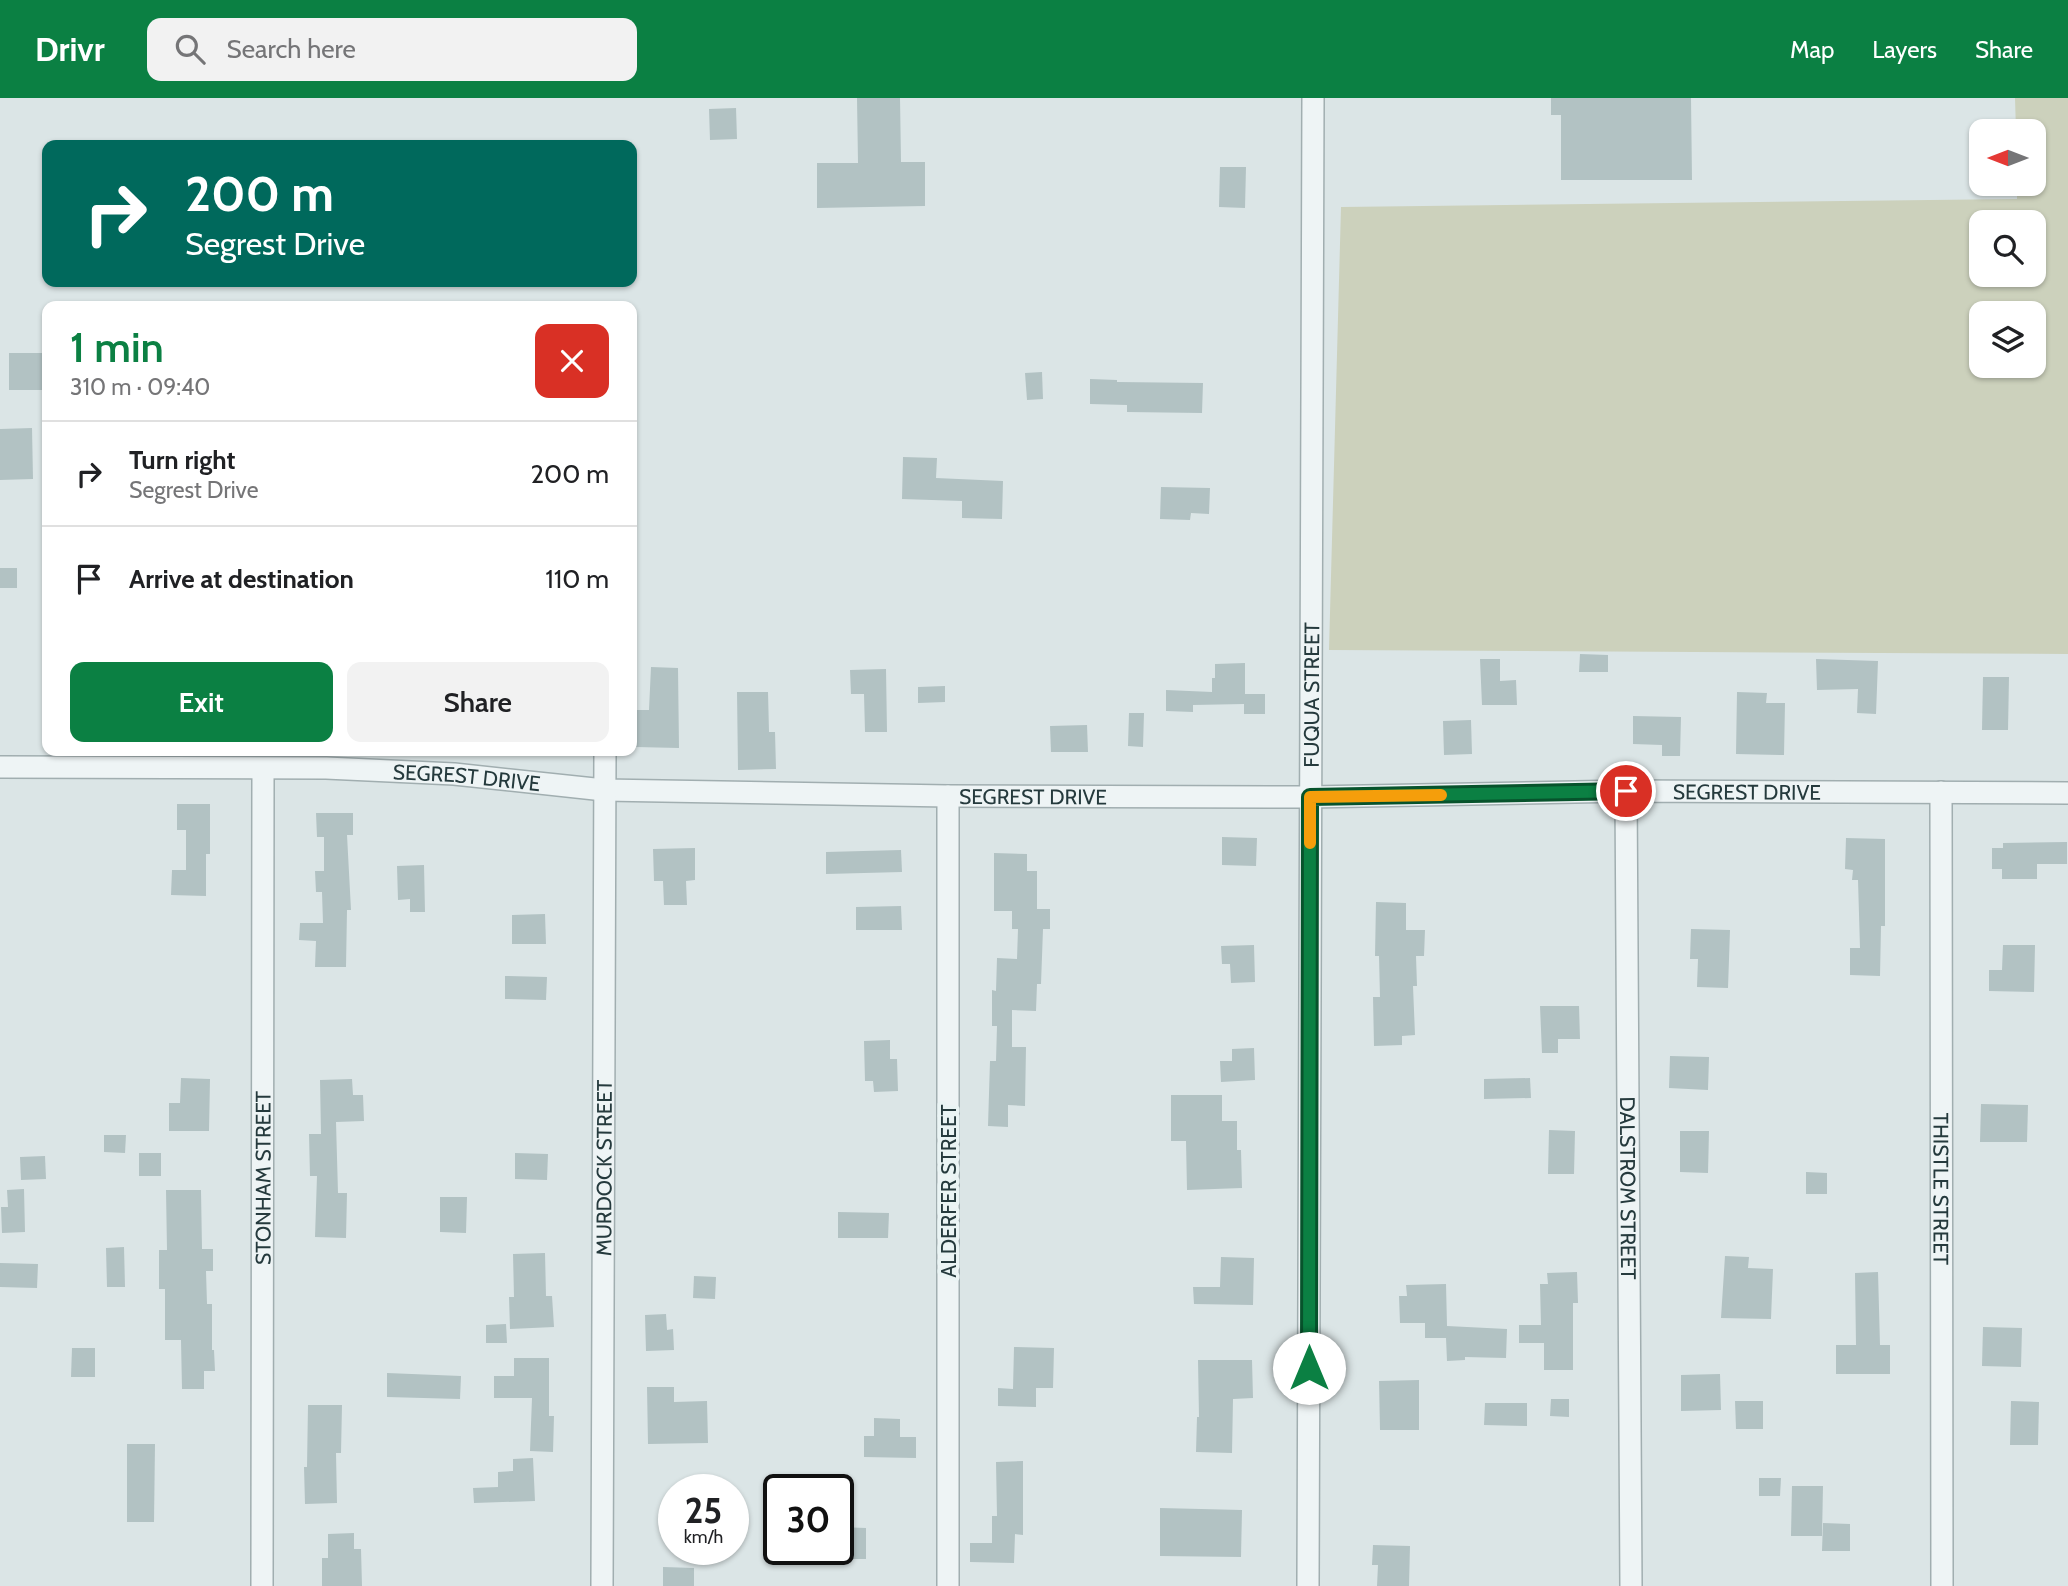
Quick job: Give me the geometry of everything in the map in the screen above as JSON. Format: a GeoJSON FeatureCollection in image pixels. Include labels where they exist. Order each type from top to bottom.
{"type":"FeatureCollection","features":[{"type":"Feature","properties":{"kind":"street","name":"FUQUA STREET"},"geometry":{"type":"LineString","coordinates":[[1308,1586],[1313,98]]}},
{"type":"Feature","properties":{"kind":"street","name":"MURDOCK STREET"},"geometry":{"type":"LineString","coordinates":[[602,1586],[605,756]]}},
{"type":"Feature","properties":{"kind":"street","name":"SEGREST DRIVE"},"geometry":{"type":"LineString","coordinates":[[0,767],[326,768],[454,774],[604,790],[948,796],[1310,797],[1626,791],[2068,793]]}},
{"type":"Feature","properties":{"kind":"street","name":"STONHAM STREET"},"geometry":{"type":"LineString","coordinates":[[262,1586],[263,769]]}},
{"type":"Feature","properties":{"kind":"street","name":"DALSTROM STREET"},"geometry":{"type":"LineString","coordinates":[[1626,791],[1631,1586]]}},
{"type":"Feature","properties":{"kind":"street","name":"THISTLE STREET"},"geometry":{"type":"LineString","coordinates":[[1941,792],[1942,1586]]}},
{"type":"Feature","properties":{"kind":"street","name":"ALDERFER STREET"},"geometry":{"type":"LineString","coordinates":[[948,796],[948,1586]]}},
{"type":"Feature","properties":{"kind":"green space"},"geometry":{"type":"Polygon","coordinates":[[[2015,98],[2068,98],[2068,654],[1329,650],[1341,207],[2017,199],[2017,196],[2046,196],[2046,119],[2016,119],[2015,98]]]}},
{"type":"Feature","properties":{"kind":"building"},"geometry":{"type":"Polygon","coordinates":[[[857,98],[900,98],[901,162],[925,162],[925,206],[817,208],[817,163],[858,163],[857,98]]]}},
{"type":"Feature","properties":{"kind":"building"},"geometry":{"type":"Polygon","coordinates":[[[1551,98],[1691,98],[1692,180],[1561,180],[1561,115],[1551,115],[1551,98]]]}},
{"type":"Feature","properties":{"kind":"building"},"geometry":{"type":"Polygon","coordinates":[[[736,108],[737,139],[710,140],[709,109],[736,108]]]}},
{"type":"Feature","properties":{"kind":"building"},"geometry":{"type":"Polygon","coordinates":[[[1220,167],[1246,167],[1245,208],[1219,207],[1220,167]]]}},
{"type":"Feature","properties":{"kind":"building"},"geometry":{"type":"Polygon","coordinates":[[[9,353],[42,353],[42,390],[9,390],[9,353]]]}},
{"type":"Feature","properties":{"kind":"building"},"geometry":{"type":"Polygon","coordinates":[[[1042,372],[1043,399],[1027,400],[1025,373],[1042,372]]]}},
{"type":"Feature","properties":{"kind":"building"},"geometry":{"type":"Polygon","coordinates":[[[1090,379],[1203,383],[1202,413],[1127,412],[1127,405],[1090,404],[1090,379]]]}},
{"type":"Feature","properties":{"kind":"building"},"geometry":{"type":"Polygon","coordinates":[[[32,428],[33,479],[0,480],[0,429],[32,428]]]}},
{"type":"Feature","properties":{"kind":"building"},"geometry":{"type":"Polygon","coordinates":[[[903,457],[937,458],[936,478],[1003,481],[1002,519],[962,518],[962,501],[902,499],[903,457]]]}},
{"type":"Feature","properties":{"kind":"building"},"geometry":{"type":"Polygon","coordinates":[[[1161,487],[1210,488],[1209,514],[1191,513],[1190,520],[1160,519],[1161,487]]]}},
{"type":"Feature","properties":{"kind":"building"},"geometry":{"type":"Polygon","coordinates":[[[0,568],[17,568],[17,588],[0,588],[0,568]]]}},
{"type":"Feature","properties":{"kind":"building"},"geometry":{"type":"Polygon","coordinates":[[[1580,654],[1608,655],[1608,672],[1579,672],[1580,654]]]}},
{"type":"Feature","properties":{"kind":"building"},"geometry":{"type":"Polygon","coordinates":[[[1480,659],[1500,659],[1500,681],[1516,680],[1517,705],[1482,705],[1480,659]]]}},
{"type":"Feature","properties":{"kind":"building"},"geometry":{"type":"Polygon","coordinates":[[[1816,659],[1878,661],[1876,714],[1857,713],[1858,689],[1817,690],[1816,659]]]}},
{"type":"Feature","properties":{"kind":"building"},"geometry":{"type":"Polygon","coordinates":[[[1245,663],[1245,694],[1265,694],[1265,714],[1244,714],[1244,704],[1193,705],[1193,712],[1166,711],[1166,690],[1212,692],[1215,664],[1245,663]]]}},
{"type":"Feature","properties":{"kind":"building"},"geometry":{"type":"Polygon","coordinates":[[[651,667],[678,668],[679,748],[637,747],[637,710],[649,710],[651,667]]]}},
{"type":"Feature","properties":{"kind":"building"},"geometry":{"type":"Polygon","coordinates":[[[886,669],[887,732],[865,732],[864,694],[851,694],[850,670],[886,669]]]}},
{"type":"Feature","properties":{"kind":"building"},"geometry":{"type":"Polygon","coordinates":[[[1983,677],[2009,677],[2008,730],[1982,730],[1983,677]]]}},
{"type":"Feature","properties":{"kind":"building"},"geometry":{"type":"Polygon","coordinates":[[[945,686],[945,702],[918,703],[918,687],[945,686]]]}},
{"type":"Feature","properties":{"kind":"building"},"geometry":{"type":"Polygon","coordinates":[[[737,692],[768,692],[769,732],[775,732],[776,769],[738,770],[737,692]]]}},
{"type":"Feature","properties":{"kind":"building"},"geometry":{"type":"Polygon","coordinates":[[[1737,692],[1767,693],[1766,703],[1785,703],[1784,755],[1736,754],[1737,692]]]}},
{"type":"Feature","properties":{"kind":"building"},"geometry":{"type":"Polygon","coordinates":[[[1129,713],[1144,713],[1143,747],[1128,746],[1129,713]]]}},
{"type":"Feature","properties":{"kind":"building"},"geometry":{"type":"Polygon","coordinates":[[[1633,716],[1681,717],[1680,756],[1662,756],[1662,745],[1633,744],[1633,716]]]}},
{"type":"Feature","properties":{"kind":"building"},"geometry":{"type":"Polygon","coordinates":[[[1471,720],[1472,754],[1444,755],[1443,721],[1471,720]]]}},
{"type":"Feature","properties":{"kind":"building"},"geometry":{"type":"Polygon","coordinates":[[[1087,725],[1088,752],[1051,752],[1050,726],[1087,725]]]}},
{"type":"Feature","properties":{"kind":"building"},"geometry":{"type":"Polygon","coordinates":[[[177,804],[210,804],[210,854],[206,854],[206,896],[171,895],[172,870],[186,870],[186,830],[177,830],[177,804]]]}},
{"type":"Feature","properties":{"kind":"building"},"geometry":{"type":"Polygon","coordinates":[[[316,813],[353,813],[353,835],[347,835],[351,910],[347,910],[346,967],[315,967],[316,941],[299,940],[300,923],[323,923],[322,892],[316,892],[315,871],[324,871],[324,837],[317,837],[316,813]]]}},
{"type":"Feature","properties":{"kind":"building"},"geometry":{"type":"Polygon","coordinates":[[[1222,837],[1257,838],[1256,866],[1222,865],[1222,837]]]}},
{"type":"Feature","properties":{"kind":"building"},"geometry":{"type":"Polygon","coordinates":[[[1846,838],[1885,839],[1885,926],[1881,926],[1880,976],[1850,975],[1850,948],[1860,948],[1858,880],[1852,880],[1853,870],[1845,869],[1846,838]]]}},
{"type":"Feature","properties":{"kind":"building"},"geometry":{"type":"Polygon","coordinates":[[[2067,842],[2067,864],[2037,864],[2037,879],[2002,879],[2002,869],[1992,869],[1992,848],[2003,848],[2003,843],[2067,842]]]}},
{"type":"Feature","properties":{"kind":"building"},"geometry":{"type":"Polygon","coordinates":[[[695,848],[695,880],[686,881],[687,905],[664,905],[663,881],[654,881],[653,849],[695,848]]]}},
{"type":"Feature","properties":{"kind":"building"},"geometry":{"type":"Polygon","coordinates":[[[901,850],[902,872],[826,874],[826,852],[901,850]]]}},
{"type":"Feature","properties":{"kind":"building"},"geometry":{"type":"Polygon","coordinates":[[[994,853],[1027,854],[1027,871],[1037,871],[1037,909],[1050,909],[1050,929],[1043,929],[1041,984],[1037,984],[1036,1011],[1012,1010],[1012,1047],[1026,1047],[1025,1106],[1008,1105],[1008,1127],[988,1126],[990,1061],[996,1061],[997,1026],[992,1026],[992,990],[996,991],[997,958],[1017,959],[1018,929],[1012,929],[1012,911],[994,911],[994,853]]]}},
{"type":"Feature","properties":{"kind":"building"},"geometry":{"type":"Polygon","coordinates":[[[424,865],[425,912],[410,912],[410,899],[398,900],[397,866],[424,865]]]}},
{"type":"Feature","properties":{"kind":"building"},"geometry":{"type":"Polygon","coordinates":[[[1376,902],[1406,903],[1406,930],[1425,930],[1424,956],[1416,956],[1417,986],[1413,986],[1415,1035],[1402,1036],[1402,1045],[1374,1046],[1373,997],[1380,997],[1379,956],[1375,956],[1376,902]]]}},
{"type":"Feature","properties":{"kind":"building"},"geometry":{"type":"Polygon","coordinates":[[[901,906],[902,930],[856,930],[856,907],[901,906]]]}},
{"type":"Feature","properties":{"kind":"building"},"geometry":{"type":"Polygon","coordinates":[[[545,914],[546,944],[512,944],[512,915],[545,914]]]}},
{"type":"Feature","properties":{"kind":"building"},"geometry":{"type":"Polygon","coordinates":[[[1691,929],[1730,930],[1728,988],[1697,987],[1698,959],[1690,959],[1691,929]]]}},
{"type":"Feature","properties":{"kind":"building"},"geometry":{"type":"Polygon","coordinates":[[[1254,945],[1255,982],[1231,983],[1230,964],[1222,964],[1221,946],[1254,945]]]}},
{"type":"Feature","properties":{"kind":"building"},"geometry":{"type":"Polygon","coordinates":[[[2003,945],[2035,945],[2034,992],[1989,991],[1989,970],[2002,970],[2003,945]]]}},
{"type":"Feature","properties":{"kind":"building"},"geometry":{"type":"Polygon","coordinates":[[[505,976],[547,977],[546,1000],[505,999],[505,976]]]}},
{"type":"Feature","properties":{"kind":"building"},"geometry":{"type":"Polygon","coordinates":[[[1540,1006],[1579,1006],[1580,1039],[1558,1039],[1558,1053],[1542,1053],[1540,1006]]]}},
{"type":"Feature","properties":{"kind":"building"},"geometry":{"type":"Polygon","coordinates":[[[890,1040],[890,1059],[897,1059],[898,1091],[874,1092],[873,1081],[865,1081],[864,1041],[890,1040]]]}},
{"type":"Feature","properties":{"kind":"building"},"geometry":{"type":"Polygon","coordinates":[[[1254,1048],[1255,1080],[1221,1082],[1220,1061],[1232,1061],[1232,1049],[1254,1048]]]}},
{"type":"Feature","properties":{"kind":"building"},"geometry":{"type":"Polygon","coordinates":[[[1670,1056],[1709,1057],[1708,1090],[1669,1088],[1670,1056]]]}},
{"type":"Feature","properties":{"kind":"building"},"geometry":{"type":"Polygon","coordinates":[[[181,1078],[210,1079],[209,1131],[169,1131],[169,1103],[180,1103],[181,1078]]]}},
{"type":"Feature","properties":{"kind":"building"},"geometry":{"type":"Polygon","coordinates":[[[1530,1078],[1531,1098],[1484,1099],[1484,1079],[1530,1078]]]}},
{"type":"Feature","properties":{"kind":"building"},"geometry":{"type":"Polygon","coordinates":[[[352,1079],[353,1095],[363,1095],[364,1121],[336,1122],[338,1193],[347,1193],[346,1238],[315,1237],[317,1176],[310,1176],[309,1134],[321,1134],[320,1080],[352,1079]]]}},
{"type":"Feature","properties":{"kind":"building"},"geometry":{"type":"Polygon","coordinates":[[[1171,1095],[1222,1095],[1222,1121],[1237,1121],[1237,1150],[1241,1150],[1242,1188],[1187,1190],[1186,1141],[1171,1141],[1171,1095]]]}},
{"type":"Feature","properties":{"kind":"building"},"geometry":{"type":"Polygon","coordinates":[[[1981,1104],[2028,1105],[2027,1142],[1980,1142],[1981,1104]]]}},
{"type":"Feature","properties":{"kind":"building"},"geometry":{"type":"Polygon","coordinates":[[[1549,1130],[1575,1131],[1574,1174],[1548,1174],[1549,1130]]]}},
{"type":"Feature","properties":{"kind":"building"},"geometry":{"type":"Polygon","coordinates":[[[1680,1131],[1709,1131],[1708,1173],[1680,1172],[1680,1131]]]}},
{"type":"Feature","properties":{"kind":"building"},"geometry":{"type":"Polygon","coordinates":[[[104,1135],[126,1135],[125,1153],[104,1152],[104,1135]]]}},
{"type":"Feature","properties":{"kind":"building"},"geometry":{"type":"Polygon","coordinates":[[[139,1153],[161,1153],[161,1176],[139,1176],[139,1153]]]}},
{"type":"Feature","properties":{"kind":"building"},"geometry":{"type":"Polygon","coordinates":[[[515,1153],[548,1154],[547,1180],[515,1179],[515,1153]]]}},
{"type":"Feature","properties":{"kind":"building"},"geometry":{"type":"Polygon","coordinates":[[[45,1156],[46,1179],[21,1180],[20,1157],[45,1156]]]}},
{"type":"Feature","properties":{"kind":"building"},"geometry":{"type":"Polygon","coordinates":[[[1806,1172],[1827,1173],[1827,1194],[1806,1194],[1806,1172]]]}},
{"type":"Feature","properties":{"kind":"building"},"geometry":{"type":"Polygon","coordinates":[[[24,1189],[25,1232],[2,1233],[1,1207],[8,1207],[7,1190],[24,1189]]]}},
{"type":"Feature","properties":{"kind":"building"},"geometry":{"type":"Polygon","coordinates":[[[166,1190],[201,1190],[202,1249],[213,1249],[213,1271],[206,1271],[207,1304],[212,1304],[215,1371],[204,1371],[204,1389],[182,1389],[181,1340],[165,1340],[165,1289],[159,1289],[159,1250],[167,1250],[166,1190]]]}},
{"type":"Feature","properties":{"kind":"building"},"geometry":{"type":"Polygon","coordinates":[[[440,1197],[467,1197],[466,1233],[440,1232],[440,1197]]]}},
{"type":"Feature","properties":{"kind":"building"},"geometry":{"type":"Polygon","coordinates":[[[838,1212],[889,1213],[888,1238],[838,1238],[838,1212]]]}},
{"type":"Feature","properties":{"kind":"building"},"geometry":{"type":"Polygon","coordinates":[[[124,1247],[125,1287],[107,1287],[106,1248],[124,1247]]]}},
{"type":"Feature","properties":{"kind":"building"},"geometry":{"type":"Polygon","coordinates":[[[545,1253],[546,1296],[552,1296],[554,1327],[510,1329],[509,1297],[514,1297],[513,1254],[545,1253]]]}},
{"type":"Feature","properties":{"kind":"building"},"geometry":{"type":"Polygon","coordinates":[[[1725,1256],[1749,1257],[1748,1268],[1773,1269],[1771,1319],[1721,1318],[1725,1256]]]}},
{"type":"Feature","properties":{"kind":"building"},"geometry":{"type":"Polygon","coordinates":[[[1221,1257],[1254,1258],[1253,1305],[1194,1304],[1193,1287],[1220,1287],[1221,1257]]]}},
{"type":"Feature","properties":{"kind":"building"},"geometry":{"type":"Polygon","coordinates":[[[0,1263],[38,1264],[37,1288],[0,1287],[0,1263]]]}},
{"type":"Feature","properties":{"kind":"building"},"geometry":{"type":"Polygon","coordinates":[[[1577,1272],[1578,1303],[1573,1303],[1573,1370],[1544,1370],[1544,1343],[1519,1343],[1519,1325],[1541,1325],[1540,1284],[1548,1284],[1547,1273],[1577,1272]]]}},
{"type":"Feature","properties":{"kind":"building"},"geometry":{"type":"Polygon","coordinates":[[[1878,1272],[1880,1345],[1890,1345],[1890,1374],[1836,1374],[1836,1345],[1856,1345],[1855,1273],[1878,1272]]]}},
{"type":"Feature","properties":{"kind":"building"},"geometry":{"type":"Polygon","coordinates":[[[694,1276],[716,1277],[715,1299],[693,1298],[694,1276]]]}},
{"type":"Feature","properties":{"kind":"building"},"geometry":{"type":"Polygon","coordinates":[[[1446,1284],[1447,1326],[1507,1329],[1506,1358],[1465,1357],[1465,1360],[1447,1361],[1446,1338],[1425,1338],[1425,1323],[1400,1323],[1399,1296],[1407,1296],[1406,1285],[1446,1284]]]}},
{"type":"Feature","properties":{"kind":"building"},"geometry":{"type":"Polygon","coordinates":[[[666,1314],[667,1330],[673,1329],[674,1350],[646,1351],[645,1315],[666,1314]]]}},
{"type":"Feature","properties":{"kind":"building"},"geometry":{"type":"Polygon","coordinates":[[[506,1324],[507,1343],[486,1343],[486,1325],[506,1324]]]}},
{"type":"Feature","properties":{"kind":"building"},"geometry":{"type":"Polygon","coordinates":[[[1983,1327],[2022,1328],[2021,1367],[1982,1366],[1983,1327]]]}},
{"type":"Feature","properties":{"kind":"building"},"geometry":{"type":"Polygon","coordinates":[[[1014,1347],[1054,1348],[1053,1388],[1036,1388],[1036,1407],[998,1406],[998,1388],[1013,1389],[1014,1347]]]}},
{"type":"Feature","properties":{"kind":"building"},"geometry":{"type":"Polygon","coordinates":[[[72,1348],[95,1348],[95,1377],[71,1377],[72,1348]]]}},
{"type":"Feature","properties":{"kind":"building"},"geometry":{"type":"Polygon","coordinates":[[[514,1358],[549,1358],[549,1416],[554,1416],[553,1452],[530,1451],[532,1398],[494,1398],[494,1376],[514,1376],[514,1358]]]}},
{"type":"Feature","properties":{"kind":"building"},"geometry":{"type":"Polygon","coordinates":[[[1198,1360],[1252,1360],[1253,1398],[1233,1399],[1232,1453],[1196,1452],[1199,1417],[1198,1360]]]}},
{"type":"Feature","properties":{"kind":"building"},"geometry":{"type":"Polygon","coordinates":[[[387,1373],[461,1376],[460,1399],[387,1397],[387,1373]]]}},
{"type":"Feature","properties":{"kind":"building"},"geometry":{"type":"Polygon","coordinates":[[[1720,1374],[1721,1410],[1681,1411],[1681,1375],[1720,1374]]]}},
{"type":"Feature","properties":{"kind":"building"},"geometry":{"type":"Polygon","coordinates":[[[1419,1380],[1419,1430],[1380,1430],[1379,1381],[1419,1380]]]}},
{"type":"Feature","properties":{"kind":"building"},"geometry":{"type":"Polygon","coordinates":[[[647,1387],[674,1387],[674,1402],[707,1401],[708,1443],[648,1444],[647,1387]]]}},
{"type":"Feature","properties":{"kind":"building"},"geometry":{"type":"Polygon","coordinates":[[[1551,1399],[1569,1399],[1569,1417],[1550,1416],[1551,1399]]]}},
{"type":"Feature","properties":{"kind":"building"},"geometry":{"type":"Polygon","coordinates":[[[1735,1401],[1763,1401],[1763,1429],[1736,1429],[1735,1401]]]}},
{"type":"Feature","properties":{"kind":"building"},"geometry":{"type":"Polygon","coordinates":[[[2011,1401],[2039,1402],[2038,1445],[2010,1445],[2011,1401]]]}},
{"type":"Feature","properties":{"kind":"building"},"geometry":{"type":"Polygon","coordinates":[[[1485,1403],[1527,1403],[1527,1426],[1484,1425],[1485,1403]]]}},
{"type":"Feature","properties":{"kind":"building"},"geometry":{"type":"Polygon","coordinates":[[[308,1405],[342,1405],[341,1453],[336,1453],[337,1503],[305,1504],[304,1467],[307,1467],[308,1405]]]}},
{"type":"Feature","properties":{"kind":"building"},"geometry":{"type":"Polygon","coordinates":[[[874,1418],[900,1419],[900,1437],[916,1437],[916,1458],[864,1457],[864,1436],[874,1436],[874,1418]]]}},
{"type":"Feature","properties":{"kind":"building"},"geometry":{"type":"Polygon","coordinates":[[[127,1444],[155,1444],[154,1522],[127,1522],[127,1444]]]}},
{"type":"Feature","properties":{"kind":"building"},"geometry":{"type":"Polygon","coordinates":[[[533,1458],[535,1501],[474,1503],[473,1488],[498,1487],[498,1472],[513,1471],[513,1459],[533,1458]]]}},
{"type":"Feature","properties":{"kind":"building"},"geometry":{"type":"Polygon","coordinates":[[[1023,1461],[1023,1535],[1015,1534],[1014,1563],[970,1562],[970,1543],[992,1543],[992,1516],[997,1516],[996,1462],[1023,1461]]]}},
{"type":"Feature","properties":{"kind":"building"},"geometry":{"type":"Polygon","coordinates":[[[1759,1478],[1781,1478],[1780,1496],[1759,1496],[1759,1478]]]}},
{"type":"Feature","properties":{"kind":"building"},"geometry":{"type":"Polygon","coordinates":[[[1792,1486],[1823,1486],[1822,1536],[1791,1536],[1792,1486]]]}},
{"type":"Feature","properties":{"kind":"building"},"geometry":{"type":"Polygon","coordinates":[[[1160,1508],[1242,1510],[1241,1557],[1160,1556],[1160,1508]]]}},
{"type":"Feature","properties":{"kind":"building"},"geometry":{"type":"Polygon","coordinates":[[[1823,1523],[1850,1524],[1850,1551],[1822,1551],[1823,1523]]]}},
{"type":"Feature","properties":{"kind":"building"},"geometry":{"type":"Polygon","coordinates":[[[854,1528],[866,1528],[866,1559],[854,1559],[854,1528]]]}},
{"type":"Feature","properties":{"kind":"building"},"geometry":{"type":"Polygon","coordinates":[[[354,1533],[354,1549],[361,1549],[362,1586],[322,1586],[322,1558],[328,1558],[328,1534],[354,1533]]]}},
{"type":"Feature","properties":{"kind":"building"},"geometry":{"type":"Polygon","coordinates":[[[1373,1545],[1410,1546],[1409,1586],[1377,1586],[1378,1565],[1372,1565],[1373,1545]]]}},
{"type":"Feature","properties":{"kind":"building"},"geometry":{"type":"Polygon","coordinates":[[[663,1567],[694,1568],[694,1586],[663,1586],[663,1567]]]}},
{"type":"Feature","properties":{"kind":"slow traffic"},"geometry":{"type":"LineString","coordinates":[[1310,843],[1310,797],[1441,795]]}},
{"type":"Feature","properties":{"kind":"route"},"geometry":{"type":"LineString","coordinates":[[1309,1368],[1310,797],[1626,791]]}}]}
